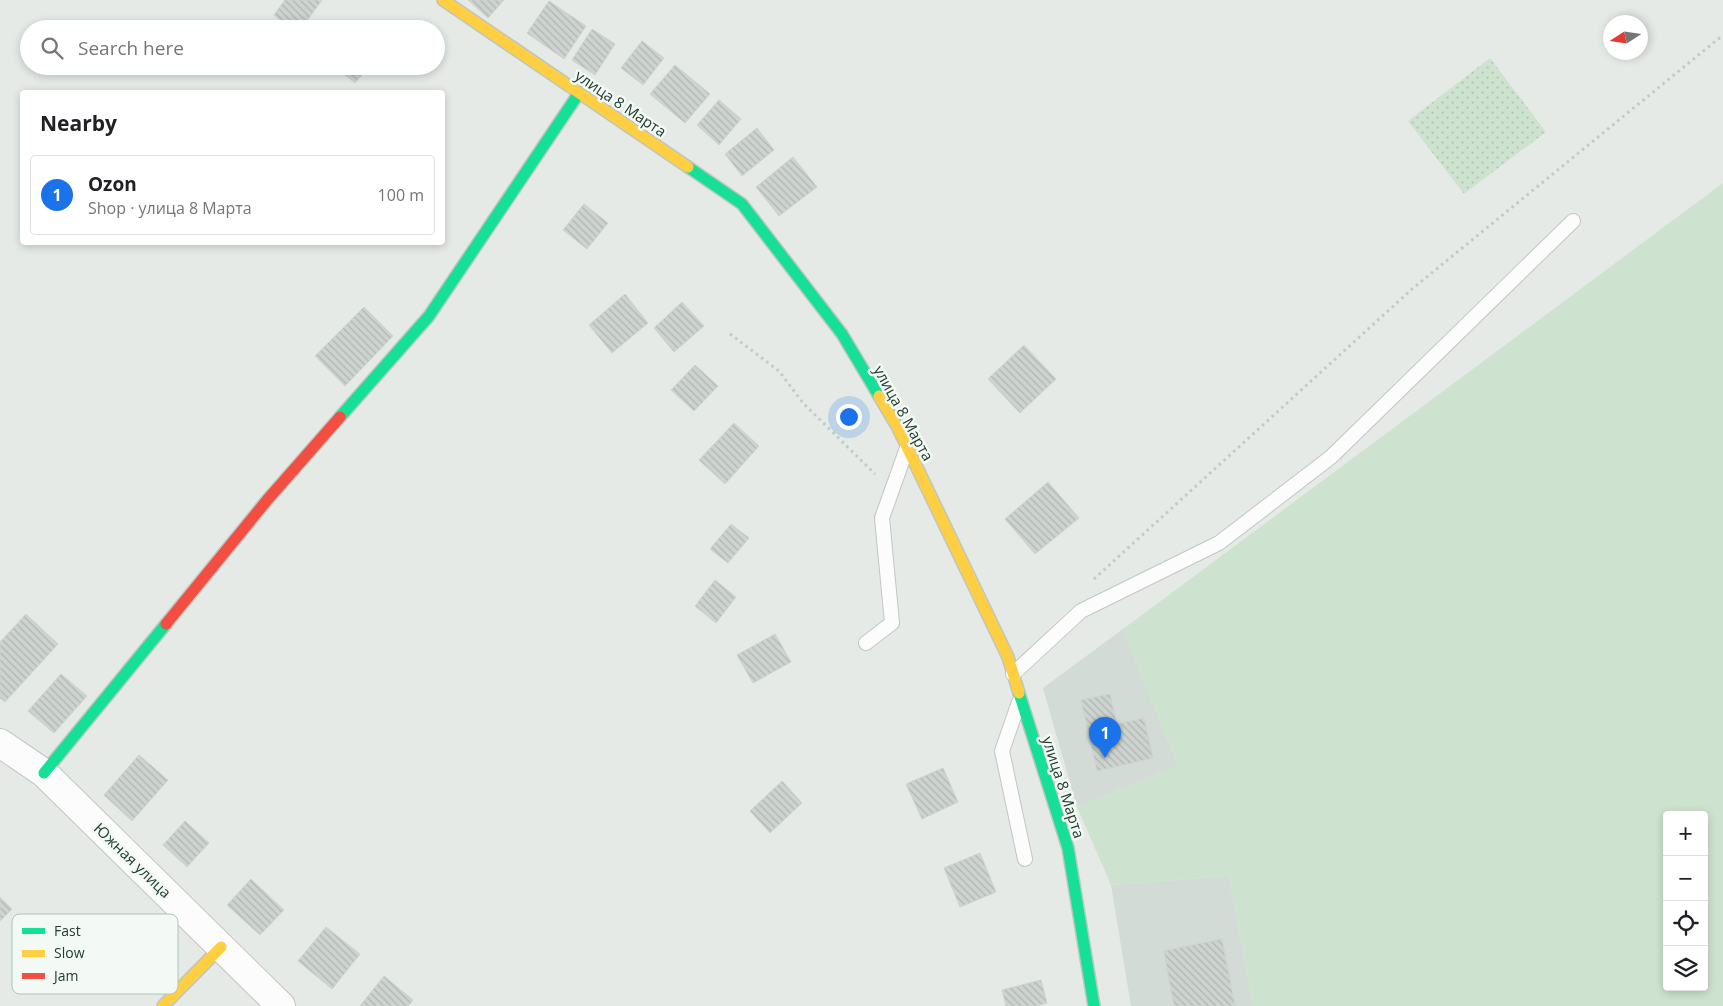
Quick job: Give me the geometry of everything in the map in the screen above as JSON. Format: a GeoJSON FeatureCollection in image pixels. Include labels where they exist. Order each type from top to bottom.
{"type":"FeatureCollection","features":[{"type":"Feature","properties":{"kind":"street","name":"улица 8 Марта"},"geometry":{"type":"LineString","coordinates":[[443,0],[742,204],[842,334],[907,446],[1008,657],[1068,848],[1094,1006]]}},
{"type":"Feature","properties":{"kind":"street"},"geometry":{"type":"LineString","coordinates":[[44,773],[268,499],[429,316],[579,93]]}},
{"type":"Feature","properties":{"kind":"street","name":"Южная улица"},"geometry":{"type":"LineString","coordinates":[[0,743],[44,773],[281,1006]]}},
{"type":"Feature","properties":{"kind":"street"},"geometry":{"type":"LineString","coordinates":[[178,991],[221,947]]}},
{"type":"Feature","properties":{"kind":"street"},"geometry":{"type":"LineString","coordinates":[[163,1006],[175,994]]}},
{"type":"Feature","properties":{"kind":"lane"},"geometry":{"type":"LineString","coordinates":[[1013,674],[1081,611],[1219,542],[1332,457],[1573,221]]}},
{"type":"Feature","properties":{"kind":"lane"},"geometry":{"type":"LineString","coordinates":[[866,643],[892,623],[882,518],[907,446]]}},
{"type":"Feature","properties":{"kind":"lane"},"geometry":{"type":"LineString","coordinates":[[1021,699],[1002,751],[1024,858]]}},
{"type":"Feature","properties":{"kind":"path"},"geometry":{"type":"LineString","coordinates":[[1088,584],[1412,289],[1723,35]]}},
{"type":"Feature","properties":{"kind":"path"},"geometry":{"type":"LineString","coordinates":[[730,334],[778,371],[803,404],[892,490]]}},
{"type":"Feature","properties":{"kind":"shaded area"},"geometry":{"type":"Polygon","coordinates":[[[1123,629],[1178,766],[1077,807],[1043,688],[1123,629]]]}},
{"type":"Feature","properties":{"kind":"shaded area"},"geometry":{"type":"Polygon","coordinates":[[[1229,876],[1253,1006],[1131,1006],[1111,885],[1229,876]]]}},
{"type":"Feature","properties":{"kind":"green space"},"geometry":{"type":"Polygon","coordinates":[[[1490,58],[1546,132],[1464,194],[1408,121],[1490,58]]]}},
{"type":"Feature","properties":{"kind":"green space"},"geometry":{"type":"Polygon","coordinates":[[[1723,183],[1723,1006],[1253,1006],[1229,876],[1111,885],[1077,807],[1178,766],[1123,629],[1723,183]]]}},
{"type":"Feature","properties":{"kind":"building"},"geometry":{"type":"Polygon","coordinates":[[[285,0],[322,0],[308,20],[281,20],[274,15],[285,0]]]}},
{"type":"Feature","properties":{"kind":"building"},"geometry":{"type":"Polygon","coordinates":[[[468,0],[504,0],[488,18],[468,0]]]}},
{"type":"Feature","properties":{"kind":"building"},"geometry":{"type":"Polygon","coordinates":[[[549,1],[586,26],[564,59],[527,33],[549,1]]]}},
{"type":"Feature","properties":{"kind":"building"},"geometry":{"type":"Polygon","coordinates":[[[592,29],[615,44],[595,75],[572,60],[592,29]]]}},
{"type":"Feature","properties":{"kind":"building"},"geometry":{"type":"Polygon","coordinates":[[[642,41],[664,58],[643,85],[621,68],[642,41]]]}},
{"type":"Feature","properties":{"kind":"building"},"geometry":{"type":"Polygon","coordinates":[[[675,65],[710,94],[685,123],[650,94],[675,65]]]}},
{"type":"Feature","properties":{"kind":"building"},"geometry":{"type":"Polygon","coordinates":[[[345,75],[362,75],[355,83],[345,75]]]}},
{"type":"Feature","properties":{"kind":"building"},"geometry":{"type":"Polygon","coordinates":[[[719,100],[741,119],[719,145],[697,125],[719,100]]]}},
{"type":"Feature","properties":{"kind":"building"},"geometry":{"type":"Polygon","coordinates":[[[757,128],[774,150],[742,176],[725,154],[757,128]]]}},
{"type":"Feature","properties":{"kind":"building"},"geometry":{"type":"Polygon","coordinates":[[[793,157],[817,187],[779,216],[756,187],[793,157]]]}},
{"type":"Feature","properties":{"kind":"building"},"geometry":{"type":"Polygon","coordinates":[[[584,204],[608,223],[587,249],[563,230],[584,204]]]}},
{"type":"Feature","properties":{"kind":"building"},"geometry":{"type":"Polygon","coordinates":[[[625,294],[648,323],[612,353],[589,325],[625,294]]]}},
{"type":"Feature","properties":{"kind":"building"},"geometry":{"type":"Polygon","coordinates":[[[682,302],[704,326],[674,352],[654,328],[682,302]]]}},
{"type":"Feature","properties":{"kind":"building"},"geometry":{"type":"Polygon","coordinates":[[[364,307],[393,336],[345,386],[315,356],[364,307]]]}},
{"type":"Feature","properties":{"kind":"building"},"geometry":{"type":"Polygon","coordinates":[[[1024,345],[1056,379],[1020,413],[988,379],[1024,345]]]}},
{"type":"Feature","properties":{"kind":"building"},"geometry":{"type":"Polygon","coordinates":[[[695,365],[718,386],[694,411],[671,390],[695,365]]]}},
{"type":"Feature","properties":{"kind":"building"},"geometry":{"type":"Polygon","coordinates":[[[734,423],[759,446],[725,484],[699,460],[734,423]]]}},
{"type":"Feature","properties":{"kind":"building"},"geometry":{"type":"Polygon","coordinates":[[[1048,482],[1079,518],[1035,554],[1005,519],[1048,482]]]}},
{"type":"Feature","properties":{"kind":"building"},"geometry":{"type":"Polygon","coordinates":[[[731,524],[749,538],[728,563],[710,549],[731,524]]]}},
{"type":"Feature","properties":{"kind":"building"},"geometry":{"type":"Polygon","coordinates":[[[715,580],[736,597],[716,623],[695,606],[715,580]]]}},
{"type":"Feature","properties":{"kind":"building"},"geometry":{"type":"Polygon","coordinates":[[[26,614],[58,644],[5,702],[0,698],[0,642],[26,614]]]}},
{"type":"Feature","properties":{"kind":"building"},"geometry":{"type":"Polygon","coordinates":[[[775,634],[791,662],[753,683],[737,655],[775,634]]]}},
{"type":"Feature","properties":{"kind":"building"},"geometry":{"type":"Polygon","coordinates":[[[61,674],[87,696],[54,733],[28,711],[61,674]]]}},
{"type":"Feature","properties":{"kind":"building"},"geometry":{"type":"Polygon","coordinates":[[[1110,694],[1117,724],[1144,718],[1153,758],[1097,771],[1081,700],[1110,694]]]}},
{"type":"Feature","properties":{"kind":"building"},"geometry":{"type":"Polygon","coordinates":[[[139,755],[168,780],[132,821],[104,795],[139,755]]]}},
{"type":"Feature","properties":{"kind":"building"},"geometry":{"type":"Polygon","coordinates":[[[943,768],[958,802],[922,819],[906,784],[943,768]]]}},
{"type":"Feature","properties":{"kind":"building"},"geometry":{"type":"Polygon","coordinates":[[[782,781],[802,803],[770,833],[750,811],[782,781]]]}},
{"type":"Feature","properties":{"kind":"building"},"geometry":{"type":"Polygon","coordinates":[[[185,821],[209,843],[187,867],[163,845],[185,821]]]}},
{"type":"Feature","properties":{"kind":"building"},"geometry":{"type":"Polygon","coordinates":[[[980,853],[996,892],[960,907],[944,868],[980,853]]]}},
{"type":"Feature","properties":{"kind":"building"},"geometry":{"type":"Polygon","coordinates":[[[251,879],[284,910],[260,935],[227,905],[251,879]]]}},
{"type":"Feature","properties":{"kind":"building"},"geometry":{"type":"Polygon","coordinates":[[[0,897],[12,909],[0,921],[0,897]]]}},
{"type":"Feature","properties":{"kind":"building"},"geometry":{"type":"Polygon","coordinates":[[[326,927],[360,954],[332,989],[298,961],[326,927]]]}},
{"type":"Feature","properties":{"kind":"building"},"geometry":{"type":"Polygon","coordinates":[[[1222,939],[1235,1006],[1174,1006],[1164,951],[1222,939]]]}},
{"type":"Feature","properties":{"kind":"building"},"geometry":{"type":"Polygon","coordinates":[[[384,976],[413,1000],[408,1006],[360,1006],[384,976]]]}},
{"type":"Feature","properties":{"kind":"building"},"geometry":{"type":"Polygon","coordinates":[[[1041,980],[1047,1003],[1037,1006],[1006,1006],[1002,990],[1041,980]]]}},
{"type":"Feature","properties":{"kind":"traffic: fast"},"geometry":{"type":"LineString","coordinates":[[340,417],[429,316],[579,93]]}},
{"type":"Feature","properties":{"kind":"traffic: fast"},"geometry":{"type":"LineString","coordinates":[[688,167],[742,204],[842,334],[879,396]]}},
{"type":"Feature","properties":{"kind":"traffic: fast"},"geometry":{"type":"LineString","coordinates":[[44,773],[166,624]]}},
{"type":"Feature","properties":{"kind":"traffic: fast"},"geometry":{"type":"LineString","coordinates":[[1019,693],[1068,848],[1094,1006]]}},
{"type":"Feature","properties":{"kind":"traffic: slow"},"geometry":{"type":"LineString","coordinates":[[443,0],[688,167]]}},
{"type":"Feature","properties":{"kind":"traffic: slow"},"geometry":{"type":"LineString","coordinates":[[879,396],[898,428],[1008,657],[1019,693]]}},
{"type":"Feature","properties":{"kind":"traffic: slow"},"geometry":{"type":"LineString","coordinates":[[178,991],[221,947]]}},
{"type":"Feature","properties":{"kind":"traffic: slow"},"geometry":{"type":"LineString","coordinates":[[163,1006],[175,994]]}},
{"type":"Feature","properties":{"kind":"traffic: jam"},"geometry":{"type":"LineString","coordinates":[[166,624],[268,499],[340,417]]}},
{"type":"Feature","properties":{"kind":"place","name":"Ozon"},"geometry":{"type":"Point","coordinates":[1105,758]}}]}
